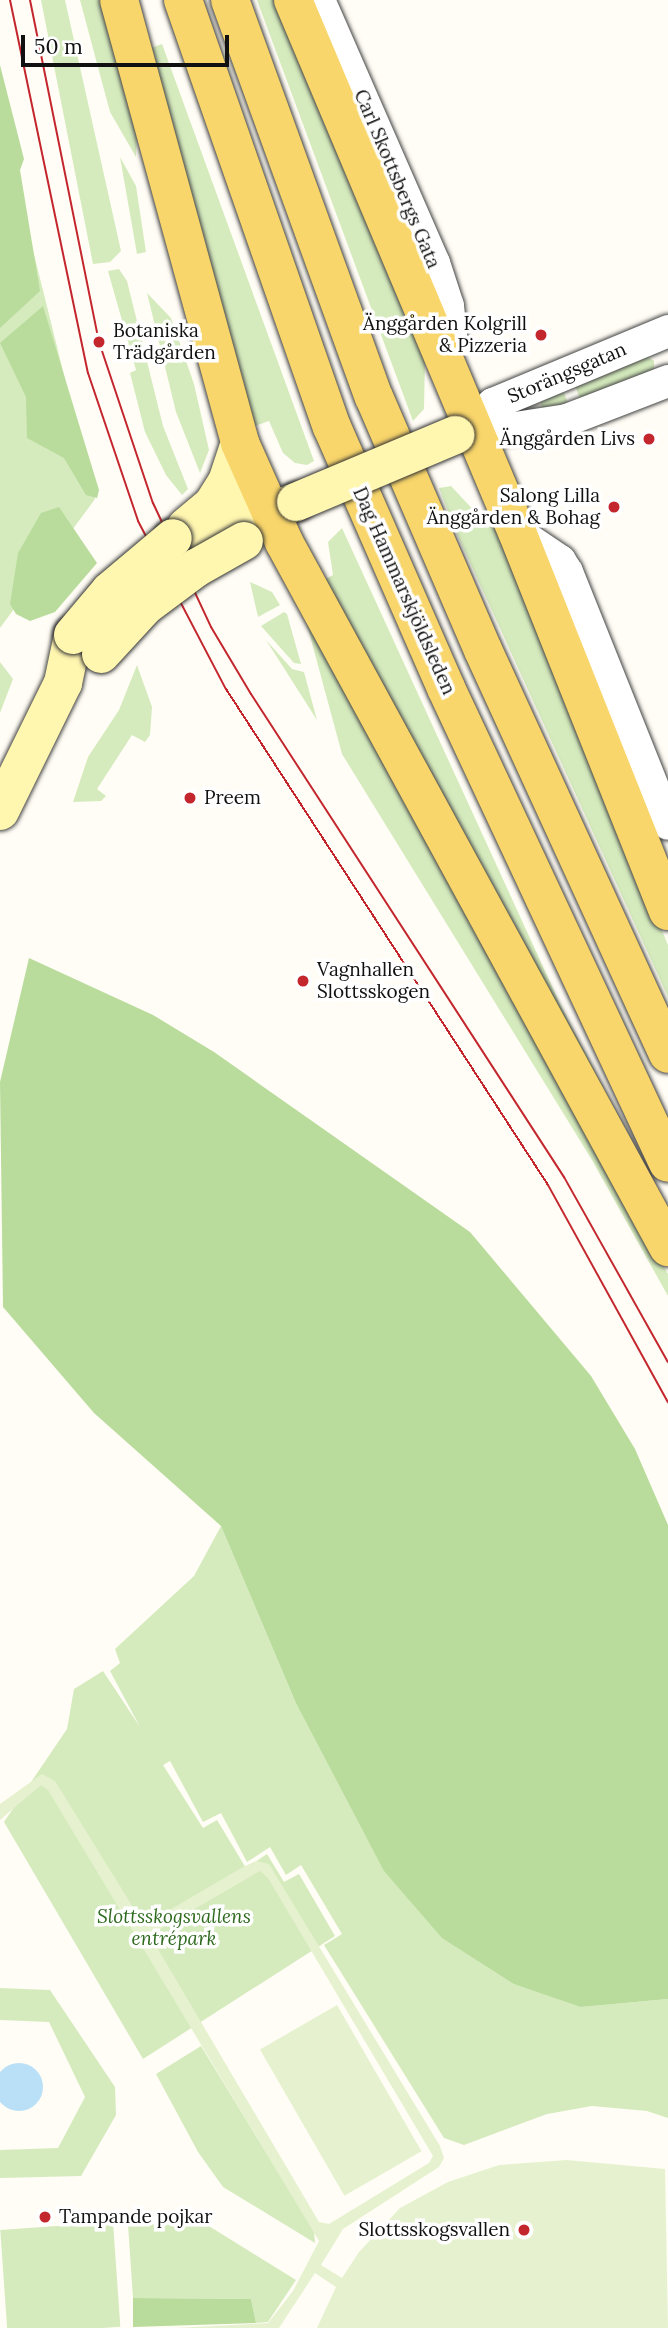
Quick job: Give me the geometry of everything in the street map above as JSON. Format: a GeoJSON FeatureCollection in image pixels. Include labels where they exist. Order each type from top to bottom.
{"type":"FeatureCollection","features":[{"type":"Feature","properties":{"kind":"main road"},"geometry":{"type":"LineString","coordinates":[[119,0],[240,443],[283,506],[668,1247]]}},
{"type":"Feature","properties":{"kind":"main road","name":"Dag Hammarskjöldsleden"},"geometry":{"type":"LineString","coordinates":[[183,0],[332,427],[446,688],[668,1163]]}},
{"type":"Feature","properties":{"kind":"main road"},"geometry":{"type":"LineString","coordinates":[[230,0],[374,397],[483,650],[668,1054]]}},
{"type":"Feature","properties":{"kind":"main road"},"geometry":{"type":"LineString","coordinates":[[293,0],[443,364],[464,432],[517,532],[668,911]]}},
{"type":"Feature","properties":{"kind":"main road"},"geometry":{"type":"LineString","coordinates":[[0,811],[63,683],[87,644],[110,591],[173,538],[227,521],[261,531],[283,506],[464,432]]}},
{"type":"Feature","properties":{"kind":"main road"},"geometry":{"type":"LineString","coordinates":[[87,644],[196,568],[227,521],[227,482],[240,443]]}},
{"type":"Feature","properties":{"kind":"street","name":"Carl Skottsbergs Gata"},"geometry":{"type":"LineString","coordinates":[[319,0],[434,263],[450,325],[443,364]]}},
{"type":"Feature","properties":{"kind":"street","name":"Storängsgatan"},"geometry":{"type":"LineString","coordinates":[[464,432],[493,404],[667,335]]}},
{"type":"Feature","properties":{"kind":"street","name":"Storängsgatan"},"geometry":{"type":"LineString","coordinates":[[464,432],[568,420],[668,381]]}},
{"type":"Feature","properties":{"kind":"street"},"geometry":{"type":"LineString","coordinates":[[517,532],[560,561],[567,572],[668,824]]}},
{"type":"Feature","properties":{"kind":"green space"},"geometry":{"type":"Polygon","coordinates":[[[41,0],[65,0],[121,251],[110,262],[93,264],[41,0]]]}},
{"type":"Feature","properties":{"kind":"green space"},"geometry":{"type":"Polygon","coordinates":[[[80,0],[104,0],[137,135],[136,157],[110,112],[80,0]]]}},
{"type":"Feature","properties":{"kind":"green space"},"geometry":{"type":"Polygon","coordinates":[[[257,0],[277,0],[425,358],[424,409],[413,421],[257,0]]]}},
{"type":"Feature","properties":{"kind":"green space"},"geometry":{"type":"Polygon","coordinates":[[[162,44],[314,461],[307,465],[295,463],[283,453],[269,421],[252,427],[151,48],[162,44]]]}},
{"type":"Feature","properties":{"kind":"green space"},"geometry":{"type":"Polygon","coordinates":[[[0,65],[24,159],[20,170],[40,291],[0,328],[0,65]]]}},
{"type":"Feature","properties":{"kind":"green space"},"geometry":{"type":"Polygon","coordinates":[[[0,118],[95,499],[0,628],[0,118]]]}},
{"type":"Feature","properties":{"kind":"green space"},"geometry":{"type":"Polygon","coordinates":[[[120,157],[136,186],[146,252],[137,254],[120,157]]]}},
{"type":"Feature","properties":{"kind":"green space"},"geometry":{"type":"Polygon","coordinates":[[[119,269],[127,281],[163,426],[188,489],[182,495],[166,475],[145,432],[130,373],[136,370],[108,271],[119,269]]]}},
{"type":"Feature","properties":{"kind":"green space"},"geometry":{"type":"Polygon","coordinates":[[[147,293],[171,318],[194,384],[209,450],[200,473],[176,412],[147,293]]]}},
{"type":"Feature","properties":{"kind":"green space"},"geometry":{"type":"Polygon","coordinates":[[[43,306],[99,490],[97,498],[86,495],[64,458],[27,438],[26,397],[0,343],[43,306]]]}},
{"type":"Feature","properties":{"kind":"green space"},"geometry":{"type":"Polygon","coordinates":[[[645,355],[654,361],[654,371],[582,404],[574,383],[645,355]]]}},
{"type":"Feature","properties":{"kind":"green space"},"geometry":{"type":"Polygon","coordinates":[[[562,388],[570,408],[542,408],[539,398],[562,388]]]}},
{"type":"Feature","properties":{"kind":"green space"},"geometry":{"type":"Polygon","coordinates":[[[451,486],[480,517],[493,519],[668,945],[668,997],[457,534],[439,488],[451,486]]]}},
{"type":"Feature","properties":{"kind":"green space"},"geometry":{"type":"Polygon","coordinates":[[[59,507],[97,563],[55,612],[30,621],[16,614],[10,604],[18,553],[41,513],[59,507]]]}},
{"type":"Feature","properties":{"kind":"green space"},"geometry":{"type":"Polygon","coordinates":[[[342,528],[562,1008],[656,1189],[324,580],[333,575],[328,542],[342,528]]]}},
{"type":"Feature","properties":{"kind":"green space"},"geometry":{"type":"Polygon","coordinates":[[[250,582],[272,592],[280,605],[258,617],[250,582]]]}},
{"type":"Feature","properties":{"kind":"green space"},"geometry":{"type":"Polygon","coordinates":[[[284,612],[287,614],[301,664],[294,663],[261,626],[284,612]]]}},
{"type":"Feature","properties":{"kind":"green space"},"geometry":{"type":"Polygon","coordinates":[[[306,621],[668,1274],[668,1296],[592,1160],[342,754],[306,621]]]}},
{"type":"Feature","properties":{"kind":"green space"},"geometry":{"type":"Polygon","coordinates":[[[266,640],[292,669],[304,672],[317,720],[266,640]]]}},
{"type":"Feature","properties":{"kind":"green space"},"geometry":{"type":"Polygon","coordinates":[[[0,662],[13,679],[0,713],[0,662]]]}},
{"type":"Feature","properties":{"kind":"green space"},"geometry":{"type":"Polygon","coordinates":[[[137,665],[152,707],[150,735],[145,742],[132,735],[97,789],[106,796],[101,801],[73,802],[88,757],[119,710],[137,665]]]}},
{"type":"Feature","properties":{"kind":"green space"},"geometry":{"type":"Polygon","coordinates":[[[29,958],[153,1015],[214,1052],[470,1232],[591,1376],[635,1449],[668,1525],[668,1999],[581,2007],[514,1984],[442,1938],[384,1871],[295,1701],[221,1526],[94,1413],[3,1307],[0,1082],[29,958]]]}},
{"type":"Feature","properties":{"kind":"green space","name":"Slottsskogsvallens entrépark"},"geometry":{"type":"Polygon","coordinates":[[[221,1526],[295,1701],[581,2007],[668,1999],[668,2118],[647,2111],[592,2106],[547,2114],[464,2145],[444,2138],[324,1945],[342,1934],[301,1865],[286,1875],[270,1847],[247,1862],[221,1813],[203,1822],[170,1761],[163,1765],[203,1828],[217,1820],[246,1868],[267,1854],[284,1882],[299,1874],[335,1936],[143,2059],[4,1822],[67,1729],[74,1689],[103,1671],[140,1727],[110,1671],[120,1663],[115,1649],[194,1576],[221,1526]]]}},
{"type":"Feature","properties":{"kind":"green space","name":"Slottsskogsvallen"},"geometry":{"type":"Polygon","coordinates":[[[42,1774],[55,1781],[144,1925],[243,1867],[256,1861],[269,1864],[440,2146],[444,2158],[439,2167],[343,2229],[321,2265],[342,2278],[359,2252],[400,2208],[448,2182],[499,2165],[567,2160],[665,2169],[668,2328],[317,2328],[336,2287],[315,2273],[279,2328],[174,2328],[268,2323],[293,2291],[319,2241],[48,1790],[41,1785],[0,1820],[0,1804],[42,1774]],[[260,1871],[155,1932],[152,1939],[319,2222],[329,2224],[429,2163],[433,2156],[268,1878],[260,1871]]]}},
{"type":"Feature","properties":{"kind":"green space"},"geometry":{"type":"Polygon","coordinates":[[[0,1988],[50,1990],[115,2087],[116,2115],[81,2176],[0,2178],[0,2150],[58,2148],[85,2097],[49,2022],[0,2020],[0,1988]]]}},
{"type":"Feature","properties":{"kind":"green space"},"geometry":{"type":"Polygon","coordinates":[[[337,2005],[422,2151],[344,2196],[260,2050],[337,2005]]]}},
{"type":"Feature","properties":{"kind":"green space"},"geometry":{"type":"Polygon","coordinates":[[[201,2046],[314,2231],[315,2243],[223,2187],[198,2152],[156,2074],[201,2046]]]}},
{"type":"Feature","properties":{"kind":"green space"},"geometry":{"type":"Polygon","coordinates":[[[113,2222],[120,2327],[7,2328],[0,2230],[113,2222]]]}},
{"type":"Feature","properties":{"kind":"green space"},"geometry":{"type":"Polygon","coordinates":[[[204,2223],[296,2280],[268,2322],[256,2323],[251,2299],[133,2298],[128,2225],[204,2223]]]}},
{"type":"Feature","properties":{"kind":"green space"},"geometry":{"type":"Polygon","coordinates":[[[133,2298],[251,2299],[256,2323],[133,2327],[133,2298]]]}},
{"type":"Feature","properties":{"kind":"water"},"geometry":{"type":"Polygon","coordinates":[[[19,2063],[36,2070],[43,2087],[36,2104],[19,2111],[2,2104],[-5,2087],[2,2070],[19,2063]]]}},
{"type":"Feature","properties":{"kind":"tram line"},"geometry":{"type":"LineString","coordinates":[[10,0],[88,373],[138,521],[226,689],[548,1185],[668,1402]]}},
{"type":"Feature","properties":{"kind":"tram line"},"geometry":{"type":"LineString","coordinates":[[30,0],[99,342],[153,503],[211,627],[251,694],[564,1177],[668,1362]]}},
{"type":"Feature","properties":{"kind":"place","name":"Änggården Kolgrill & Pizzeria"},"geometry":{"type":"Point","coordinates":[541,335]}},
{"type":"Feature","properties":{"kind":"place","name":"Botaniska Trädgården"},"geometry":{"type":"Point","coordinates":[99,342]}},
{"type":"Feature","properties":{"kind":"place","name":"Änggården Livs"},"geometry":{"type":"Point","coordinates":[649,439]}},
{"type":"Feature","properties":{"kind":"place","name":"Salong Lilla Änggården & Bohag"},"geometry":{"type":"Point","coordinates":[614,507]}},
{"type":"Feature","properties":{"kind":"place","name":"Preem"},"geometry":{"type":"Point","coordinates":[190,798]}},
{"type":"Feature","properties":{"kind":"place","name":"Vagnhallen Slottsskogen"},"geometry":{"type":"Point","coordinates":[303,981]}},
{"type":"Feature","properties":{"kind":"place","name":"Tampande pojkar"},"geometry":{"type":"Point","coordinates":[45,2217]}},
{"type":"Feature","properties":{"kind":"place","name":"Slottsskogsvallen"},"geometry":{"type":"Point","coordinates":[524,2230]}}]}
